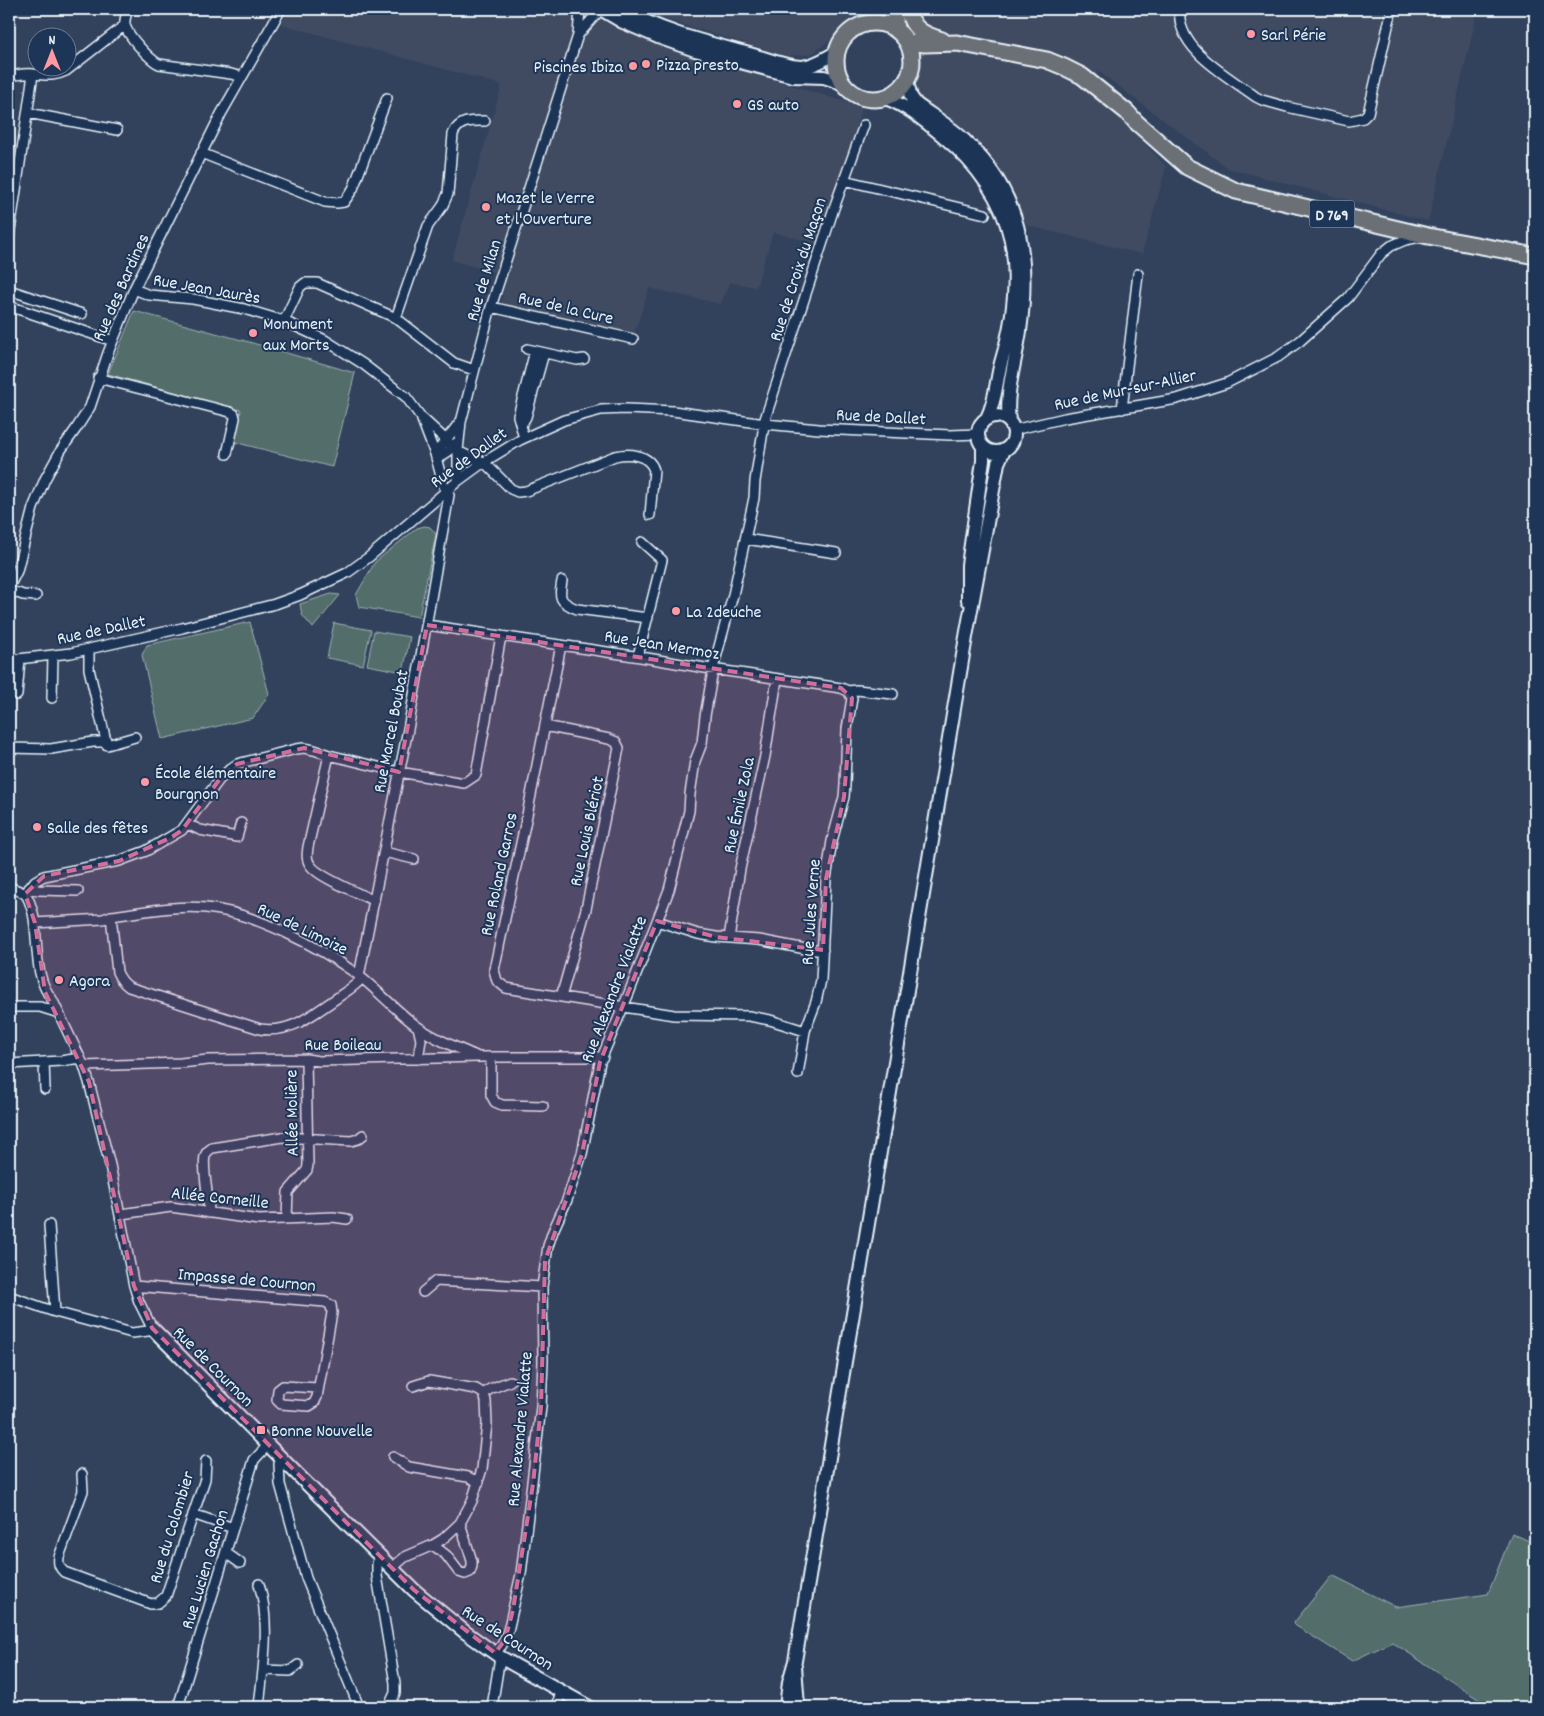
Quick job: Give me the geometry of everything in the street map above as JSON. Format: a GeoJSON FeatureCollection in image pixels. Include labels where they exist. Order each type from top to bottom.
{"type":"FeatureCollection","features":[{"type":"Feature","properties":{"kind":"main road"},"geometry":{"type":"LineString","coordinates":[[601,9],[623,22],[695,50],[782,68],[802,67],[820,62],[837,52]]}},
{"type":"Feature","properties":{"kind":"main road"},"geometry":{"type":"LineString","coordinates":[[623,9],[663,28],[782,68],[802,78],[824,78],[842,83]]}},
{"type":"Feature","properties":{"kind":"main road"},"geometry":{"type":"LineString","coordinates":[[872,23],[896,30],[907,42],[912,53],[912,65],[906,82],[901,89],[886,98],[869,100],[854,94],[842,83],[836,68],[837,52],[846,35],[854,29],[872,23],[886,9]]}},
{"type":"Feature","properties":{"kind":"main road"},"geometry":{"type":"LineString","coordinates":[[894,9],[896,30]]}},
{"type":"Feature","properties":{"kind":"main road"},"geometry":{"type":"LineString","coordinates":[[908,9],[910,19],[917,29],[948,42]]}},
{"type":"Feature","properties":{"kind":"main road","name":"D 769"},"geometry":{"type":"LineString","coordinates":[[907,42],[925,44],[948,42],[993,48],[1047,60],[1082,76],[1127,112],[1187,167],[1236,191],[1428,236],[1535,256]]}},
{"type":"Feature","properties":{"kind":"main road"},"geometry":{"type":"LineString","coordinates":[[912,65],[925,54],[948,42]]}},
{"type":"Feature","properties":{"kind":"main road"},"geometry":{"type":"LineString","coordinates":[[786,1707],[966,637],[998,463],[1004,450],[1013,439],[1008,406],[1022,315],[1024,276],[1022,243],[1014,214],[998,181],[982,158],[963,139],[916,104],[906,82]]}},
{"type":"Feature","properties":{"kind":"main road"},"geometry":{"type":"LineString","coordinates":[[886,98],[909,109],[968,159],[990,188],[1005,218],[1014,260],[1015,291],[1010,330],[993,403],[987,418],[980,425],[978,434],[980,443],[983,446],[995,452],[1004,450]]}},
{"type":"Feature","properties":{"kind":"main road"},"geometry":{"type":"LineString","coordinates":[[987,418],[1001,416],[1011,425]]}},
{"type":"Feature","properties":{"kind":"main road"},"geometry":{"type":"LineString","coordinates":[[966,637],[968,565],[983,461],[983,446]]}},
{"type":"Feature","properties":{"kind":"main road","name":"Rue de Cournon"},"geometry":{"type":"LineString","coordinates":[[152,1328],[414,1590],[442,1614],[498,1655],[589,1707]]}},
{"type":"Feature","properties":{"kind":"main road"},"geometry":{"type":"LineString","coordinates":[[795,1661],[798,1707]]}},
{"type":"Feature","properties":{"kind":"street"},"geometry":{"type":"LineString","coordinates":[[127,9],[125,25],[129,32],[148,57],[159,64],[242,77]]}},
{"type":"Feature","properties":{"kind":"street","name":"Rue des Bardines"},"geometry":{"type":"LineString","coordinates":[[9,588],[17,572],[33,508],[45,479],[61,450],[90,407],[98,378],[134,289],[201,153],[281,9]]}},
{"type":"Feature","properties":{"kind":"street","name":"Rue de Milan"},"geometry":{"type":"LineString","coordinates":[[458,481],[454,444],[491,307],[578,35],[580,9]]}},
{"type":"Feature","properties":{"kind":"street","name":"Rue de Milan"},"geometry":{"type":"LineString","coordinates":[[578,35],[601,9]]}},
{"type":"Feature","properties":{"kind":"street"},"geometry":{"type":"LineString","coordinates":[[1180,9],[1179,21],[1183,34],[1189,44],[1205,59],[1262,100],[1349,121],[1363,118],[1368,113],[1392,9]]}},
{"type":"Feature","properties":{"kind":"street"},"geometry":{"type":"LineString","coordinates":[[78,62],[125,25]]}},
{"type":"Feature","properties":{"kind":"street"},"geometry":{"type":"LineString","coordinates":[[9,76],[28,74]]}},
{"type":"Feature","properties":{"kind":"street"},"geometry":{"type":"LineString","coordinates":[[9,238],[32,78]]}},
{"type":"Feature","properties":{"kind":"street"},"geometry":{"type":"LineString","coordinates":[[201,153],[325,202],[344,202],[353,190],[386,98]]}},
{"type":"Feature","properties":{"kind":"street"},"geometry":{"type":"LineString","coordinates":[[28,113],[117,130]]}},
{"type":"Feature","properties":{"kind":"street"},"geometry":{"type":"LineString","coordinates":[[396,318],[428,226],[442,207],[448,194],[453,134],[461,123],[485,121]]}},
{"type":"Feature","properties":{"kind":"street","name":"Rue de Croix du Maçon"},"geometry":{"type":"LineString","coordinates":[[765,424],[767,410],[864,125]]}},
{"type":"Feature","properties":{"kind":"street"},"geometry":{"type":"LineString","coordinates":[[844,180],[985,214]]}},
{"type":"Feature","properties":{"kind":"street","name":"Rue de Mur-sur-Allier"},"geometry":{"type":"LineString","coordinates":[[1011,425],[1052,421],[1177,399],[1227,383],[1278,357],[1300,341],[1348,298],[1381,254],[1405,240],[1428,236]]}},
{"type":"Feature","properties":{"kind":"street"},"geometry":{"type":"LineString","coordinates":[[1122,409],[1138,274]]}},
{"type":"Feature","properties":{"kind":"street"},"geometry":{"type":"LineString","coordinates":[[284,321],[300,288],[305,283],[318,283],[396,318],[454,364],[474,370]]}},
{"type":"Feature","properties":{"kind":"street","name":"Rue Jean Jaurès"},"geometry":{"type":"LineString","coordinates":[[134,289],[149,295],[215,302],[244,309],[284,321],[325,340],[364,364],[406,398],[421,417],[454,444],[472,458],[484,462]]}},
{"type":"Feature","properties":{"kind":"street"},"geometry":{"type":"LineString","coordinates":[[9,290],[82,314]]}},
{"type":"Feature","properties":{"kind":"street"},"geometry":{"type":"LineString","coordinates":[[9,306],[113,341]]}},
{"type":"Feature","properties":{"kind":"street","name":"Rue de la Cure"},"geometry":{"type":"LineString","coordinates":[[491,307],[633,339]]}},
{"type":"Feature","properties":{"kind":"street"},"geometry":{"type":"LineString","coordinates":[[524,438],[521,425],[526,417],[535,351],[577,360],[584,359]]}},
{"type":"Feature","properties":{"kind":"street"},"geometry":{"type":"LineString","coordinates":[[98,378],[234,414],[235,418],[227,454]]}},
{"type":"Feature","properties":{"kind":"street","name":"Rue de Dallet"},"geometry":{"type":"LineString","coordinates":[[9,660],[53,656],[88,649],[221,618],[275,604],[300,595],[347,573],[458,481],[484,462],[524,438],[564,420],[601,410],[673,411],[765,424],[828,430],[950,435],[978,434]]}},
{"type":"Feature","properties":{"kind":"street","name":"Rue Jean Jaurès"},"geometry":{"type":"LineString","coordinates":[[421,417],[446,491]]}},
{"type":"Feature","properties":{"kind":"street","name":"Rue Alexandre Vialatte"},"geometry":{"type":"LineString","coordinates":[[492,1707],[498,1655],[505,1640],[521,1574],[530,1502],[541,1407],[543,1362],[542,1287],[548,1246],[567,1200],[582,1154],[600,1062],[669,890],[685,830],[695,762],[702,743],[714,669],[746,539],[765,424]]}},
{"type":"Feature","properties":{"kind":"street"},"geometry":{"type":"LineString","coordinates":[[436,457],[454,444]]}},
{"type":"Feature","properties":{"kind":"street"},"geometry":{"type":"LineString","coordinates":[[484,462],[507,486],[518,492],[526,491],[616,456],[628,454],[642,457],[648,460],[654,470],[650,515]]}},
{"type":"Feature","properties":{"kind":"street","name":"Rue Marcel Boubat"},"geometry":{"type":"LineString","coordinates":[[361,977],[446,518],[449,495],[446,491]]}},
{"type":"Feature","properties":{"kind":"street"},"geometry":{"type":"LineString","coordinates":[[746,539],[836,553]]}},
{"type":"Feature","properties":{"kind":"street"},"geometry":{"type":"LineString","coordinates":[[638,656],[662,560],[642,542]]}},
{"type":"Feature","properties":{"kind":"street"},"geometry":{"type":"LineString","coordinates":[[562,581],[561,599],[568,605],[577,608],[648,618]]}},
{"type":"Feature","properties":{"kind":"street"},"geometry":{"type":"LineString","coordinates":[[9,588],[23,595],[36,596]]}},
{"type":"Feature","properties":{"kind":"street","name":"Rue Jean Mermoz"},"geometry":{"type":"LineString","coordinates":[[427,625],[638,656],[841,688],[848,691],[857,690],[893,694]]}},
{"type":"Feature","properties":{"kind":"street"},"geometry":{"type":"LineString","coordinates":[[27,891],[44,876],[119,861],[134,856],[172,837],[182,830],[219,780],[237,764],[304,748],[399,772],[464,784],[476,775],[501,636]]}},
{"type":"Feature","properties":{"kind":"street","name":"Rue Roland Garros"},"geometry":{"type":"LineString","coordinates":[[561,645],[494,970],[497,981],[506,988],[674,1015],[749,1016],[770,1020],[805,1031]]}},
{"type":"Feature","properties":{"kind":"street"},"geometry":{"type":"LineString","coordinates":[[88,649],[89,669],[107,742]]}},
{"type":"Feature","properties":{"kind":"street"},"geometry":{"type":"LineString","coordinates":[[52,698],[53,656]]}},
{"type":"Feature","properties":{"kind":"street"},"geometry":{"type":"LineString","coordinates":[[17,695],[20,659]]}},
{"type":"Feature","properties":{"kind":"street","name":"Rue Émile Zola"},"geometry":{"type":"LineString","coordinates":[[729,938],[740,869],[764,766],[777,679]]}},
{"type":"Feature","properties":{"kind":"street","name":"Rue Jules Verne"},"geometry":{"type":"LineString","coordinates":[[798,1074],[805,1031],[820,990],[826,879],[832,841],[844,797],[847,729],[852,698],[848,691]]}},
{"type":"Feature","properties":{"kind":"street","name":"Rue Louis Blériot"},"geometry":{"type":"LineString","coordinates":[[545,726],[609,739],[616,742],[619,748],[586,908],[561,997]]}},
{"type":"Feature","properties":{"kind":"street"},"geometry":{"type":"LineString","coordinates":[[9,748],[51,749],[92,742],[107,742],[107,745],[135,737]]}},
{"type":"Feature","properties":{"kind":"street"},"geometry":{"type":"LineString","coordinates":[[329,755],[308,847],[308,860],[318,872],[374,900]]}},
{"type":"Feature","properties":{"kind":"street"},"geometry":{"type":"LineString","coordinates":[[187,824],[200,830],[238,837],[241,824]]}},
{"type":"Feature","properties":{"kind":"street"},"geometry":{"type":"LineString","coordinates":[[384,852],[414,859]]}},
{"type":"Feature","properties":{"kind":"street"},"geometry":{"type":"LineString","coordinates":[[9,887],[27,891],[78,891]]}},
{"type":"Feature","properties":{"kind":"street"},"geometry":{"type":"LineString","coordinates":[[27,891],[35,923],[38,957],[45,992],[44,1001],[40,1007]]}},
{"type":"Feature","properties":{"kind":"street","name":"Rue de Limoize"},"geometry":{"type":"LineString","coordinates":[[35,923],[103,919],[111,916],[192,907],[226,911],[258,921],[305,943],[344,965],[361,977],[418,1027],[478,1058]]}},
{"type":"Feature","properties":{"kind":"street"},"geometry":{"type":"LineString","coordinates":[[111,916],[117,972],[124,984],[260,1029],[289,1028],[301,1023],[361,977]]}},
{"type":"Feature","properties":{"kind":"street"},"geometry":{"type":"LineString","coordinates":[[657,921],[698,934],[759,940],[811,950],[823,950]]}},
{"type":"Feature","properties":{"kind":"street","name":"Rue de Cournon"},"geometry":{"type":"LineString","coordinates":[[45,992],[52,999],[82,1062],[106,1149],[134,1286],[139,1302],[152,1328]]}},
{"type":"Feature","properties":{"kind":"street"},"geometry":{"type":"LineString","coordinates":[[9,1006],[40,1007],[59,1014]]}},
{"type":"Feature","properties":{"kind":"street"},"geometry":{"type":"LineString","coordinates":[[418,1027],[421,1040],[418,1059]]}},
{"type":"Feature","properties":{"kind":"street"},"geometry":{"type":"LineString","coordinates":[[440,1058],[445,1050],[444,1042]]}},
{"type":"Feature","properties":{"kind":"street","name":"Rue Boileau"},"geometry":{"type":"LineString","coordinates":[[9,1064],[61,1061],[181,1063],[208,1060],[306,1059],[329,1061],[440,1058],[603,1058]]}},
{"type":"Feature","properties":{"kind":"street"},"geometry":{"type":"LineString","coordinates":[[491,1058],[491,1095],[494,1102],[502,1105],[543,1106]]}},
{"type":"Feature","properties":{"kind":"street","name":"Allée Molière"},"geometry":{"type":"LineString","coordinates":[[287,1218],[288,1192],[307,1170],[306,1059]]}},
{"type":"Feature","properties":{"kind":"street"},"geometry":{"type":"LineString","coordinates":[[44,1062],[45,1089]]}},
{"type":"Feature","properties":{"kind":"street"},"geometry":{"type":"LineString","coordinates":[[209,1213],[204,1160],[207,1151],[218,1146],[273,1138],[351,1141],[363,1135]]}},
{"type":"Feature","properties":{"kind":"street","name":"Allée Corneille"},"geometry":{"type":"LineString","coordinates":[[120,1214],[171,1207],[259,1220],[333,1217],[347,1219]]}},
{"type":"Feature","properties":{"kind":"street"},"geometry":{"type":"LineString","coordinates":[[50,1225],[54,1312]]}},
{"type":"Feature","properties":{"kind":"street"},"geometry":{"type":"LineString","coordinates":[[423,1292],[436,1281],[542,1287]]}},
{"type":"Feature","properties":{"kind":"street","name":"Impasse de Cournon"},"geometry":{"type":"LineString","coordinates":[[134,1286],[325,1302],[331,1305],[332,1313],[318,1388]]}},
{"type":"Feature","properties":{"kind":"street"},"geometry":{"type":"LineString","coordinates":[[9,1296],[54,1312],[132,1334],[140,1334],[152,1328]]}},
{"type":"Feature","properties":{"kind":"street"},"geometry":{"type":"LineString","coordinates":[[392,1568],[405,1557],[443,1539],[460,1523],[472,1501],[479,1482],[487,1424],[484,1394],[476,1389],[429,1381],[413,1386]]}},
{"type":"Feature","properties":{"kind":"street"},"geometry":{"type":"LineString","coordinates":[[484,1394],[490,1389],[510,1381]]}},
{"type":"Feature","properties":{"kind":"street","name":"Rue Lucien Gachon"},"geometry":{"type":"LineString","coordinates":[[178,1707],[254,1460],[268,1445]]}},
{"type":"Feature","properties":{"kind":"street"},"geometry":{"type":"LineString","coordinates":[[393,1457],[409,1467],[468,1477],[479,1482]]}},
{"type":"Feature","properties":{"kind":"street"},"geometry":{"type":"LineString","coordinates":[[281,1458],[279,1464],[280,1484],[306,1578],[360,1707]]}},
{"type":"Feature","properties":{"kind":"street","name":"Rue du Colombier"},"geometry":{"type":"LineString","coordinates":[[82,1474],[83,1491],[59,1557],[58,1563],[60,1568],[64,1572],[150,1604],[158,1603],[166,1596],[206,1479],[206,1461]]}},
{"type":"Feature","properties":{"kind":"street"},"geometry":{"type":"LineString","coordinates":[[193,1514],[233,1528]]}},
{"type":"Feature","properties":{"kind":"street"},"geometry":{"type":"LineString","coordinates":[[433,1545],[446,1555],[459,1572],[465,1574],[470,1572],[472,1561],[460,1523]]}},
{"type":"Feature","properties":{"kind":"street"},"geometry":{"type":"LineString","coordinates":[[226,1553],[240,1563]]}},
{"type":"Feature","properties":{"kind":"street"},"geometry":{"type":"LineString","coordinates":[[381,1558],[377,1563],[377,1576],[395,1683],[395,1693],[390,1706]]}},
{"type":"Feature","properties":{"kind":"street"},"geometry":{"type":"LineString","coordinates":[[259,1584],[264,1599],[266,1617],[259,1707]]}},
{"type":"Feature","properties":{"kind":"street"},"geometry":{"type":"LineString","coordinates":[[263,1670],[290,1671],[298,1664]]}},
{"type":"Feature","properties":{"kind":"street"},"geometry":{"type":"LineString","coordinates":[[556,1707],[562,1692]]}},
{"type":"Feature","properties":{"kind":"highlighted area"},"geometry":{"type":"Polygon","coordinates":[[[427,625],[841,688],[852,698],[844,797],[826,879],[823,950],[716,937],[657,921],[600,1062],[582,1154],[545,1261],[541,1407],[533,1484],[513,1610],[505,1640],[495,1653],[414,1590],[152,1328],[134,1286],[89,1082],[45,992],[35,923],[25,894],[44,876],[119,861],[172,837],[182,830],[219,780],[237,764],[304,748],[399,772],[427,625]]]}},
{"type":"Feature","properties":{"kind":"shaded area"},"geometry":{"type":"Polygon","coordinates":[[[289,9],[587,9],[612,24],[669,48],[862,107],[818,244],[773,232],[756,287],[729,282],[721,304],[649,288],[633,336],[508,308],[502,302],[505,281],[495,273],[452,260],[502,85],[281,24],[289,9]]]}},
{"type":"Feature","properties":{"kind":"shaded area"},"geometry":{"type":"Polygon","coordinates":[[[645,9],[1478,9],[1428,221],[1228,168],[1098,71],[1093,93],[1112,108],[1166,167],[1142,254],[1026,225],[999,170],[956,127],[919,98],[909,29],[855,12],[830,40],[811,54],[787,56],[655,16],[645,9]]]}},
{"type":"Feature","properties":{"kind":"green space"},"geometry":{"type":"Polygon","coordinates":[[[134,311],[355,373],[332,467],[234,442],[241,410],[108,374],[134,311]]]}},
{"type":"Feature","properties":{"kind":"green space"},"geometry":{"type":"Polygon","coordinates":[[[430,527],[436,534],[419,617],[359,607],[356,595],[375,562],[417,528],[430,527]]]}},
{"type":"Feature","properties":{"kind":"green space"},"geometry":{"type":"Polygon","coordinates":[[[331,594],[340,595],[313,628],[302,615],[300,604],[331,594]]]}},
{"type":"Feature","properties":{"kind":"green space"},"geometry":{"type":"Polygon","coordinates":[[[250,622],[269,694],[253,718],[162,739],[142,655],[147,645],[250,622]]]}},
{"type":"Feature","properties":{"kind":"green space"},"geometry":{"type":"Polygon","coordinates":[[[334,623],[371,630],[363,665],[327,658],[334,623]]]}},
{"type":"Feature","properties":{"kind":"green space"},"geometry":{"type":"Polygon","coordinates":[[[374,631],[410,637],[403,672],[367,665],[374,631]]]}},
{"type":"Feature","properties":{"kind":"green space"},"geometry":{"type":"Polygon","coordinates":[[[1512,1533],[1535,1544],[1535,1707],[1490,1707],[1392,1642],[1352,1661],[1293,1624],[1332,1575],[1396,1607],[1488,1594],[1512,1533]]]}},
{"type":"Feature","properties":{"kind":"place","name":"Sarl Périe"},"geometry":{"type":"Point","coordinates":[1251,34]}},
{"type":"Feature","properties":{"kind":"place","name":"Pizza presto"},"geometry":{"type":"Point","coordinates":[646,64]}},
{"type":"Feature","properties":{"kind":"place","name":"Piscines Ibiza"},"geometry":{"type":"Point","coordinates":[633,66]}},
{"type":"Feature","properties":{"kind":"place","name":"GS auto"},"geometry":{"type":"Point","coordinates":[737,104]}},
{"type":"Feature","properties":{"kind":"place","name":"Mazet le Verre et l'Ouverture"},"geometry":{"type":"Point","coordinates":[486,207]}},
{"type":"Feature","properties":{"kind":"place","name":"Monument aux Morts"},"geometry":{"type":"Point","coordinates":[253,333]}},
{"type":"Feature","properties":{"kind":"place","name":"La 2deuche"},"geometry":{"type":"Point","coordinates":[676,611]}},
{"type":"Feature","properties":{"kind":"place","name":"École élémentaire Bourgnon"},"geometry":{"type":"Point","coordinates":[145,782]}},
{"type":"Feature","properties":{"kind":"place","name":"Salle des fêtes"},"geometry":{"type":"Point","coordinates":[37,827]}},
{"type":"Feature","properties":{"kind":"place","name":"Agora"},"geometry":{"type":"Point","coordinates":[59,980]}},
{"type":"Feature","properties":{"kind":"place","name":"Bonne Nouvelle"},"geometry":{"type":"Point","coordinates":[261,1430]}}]}
